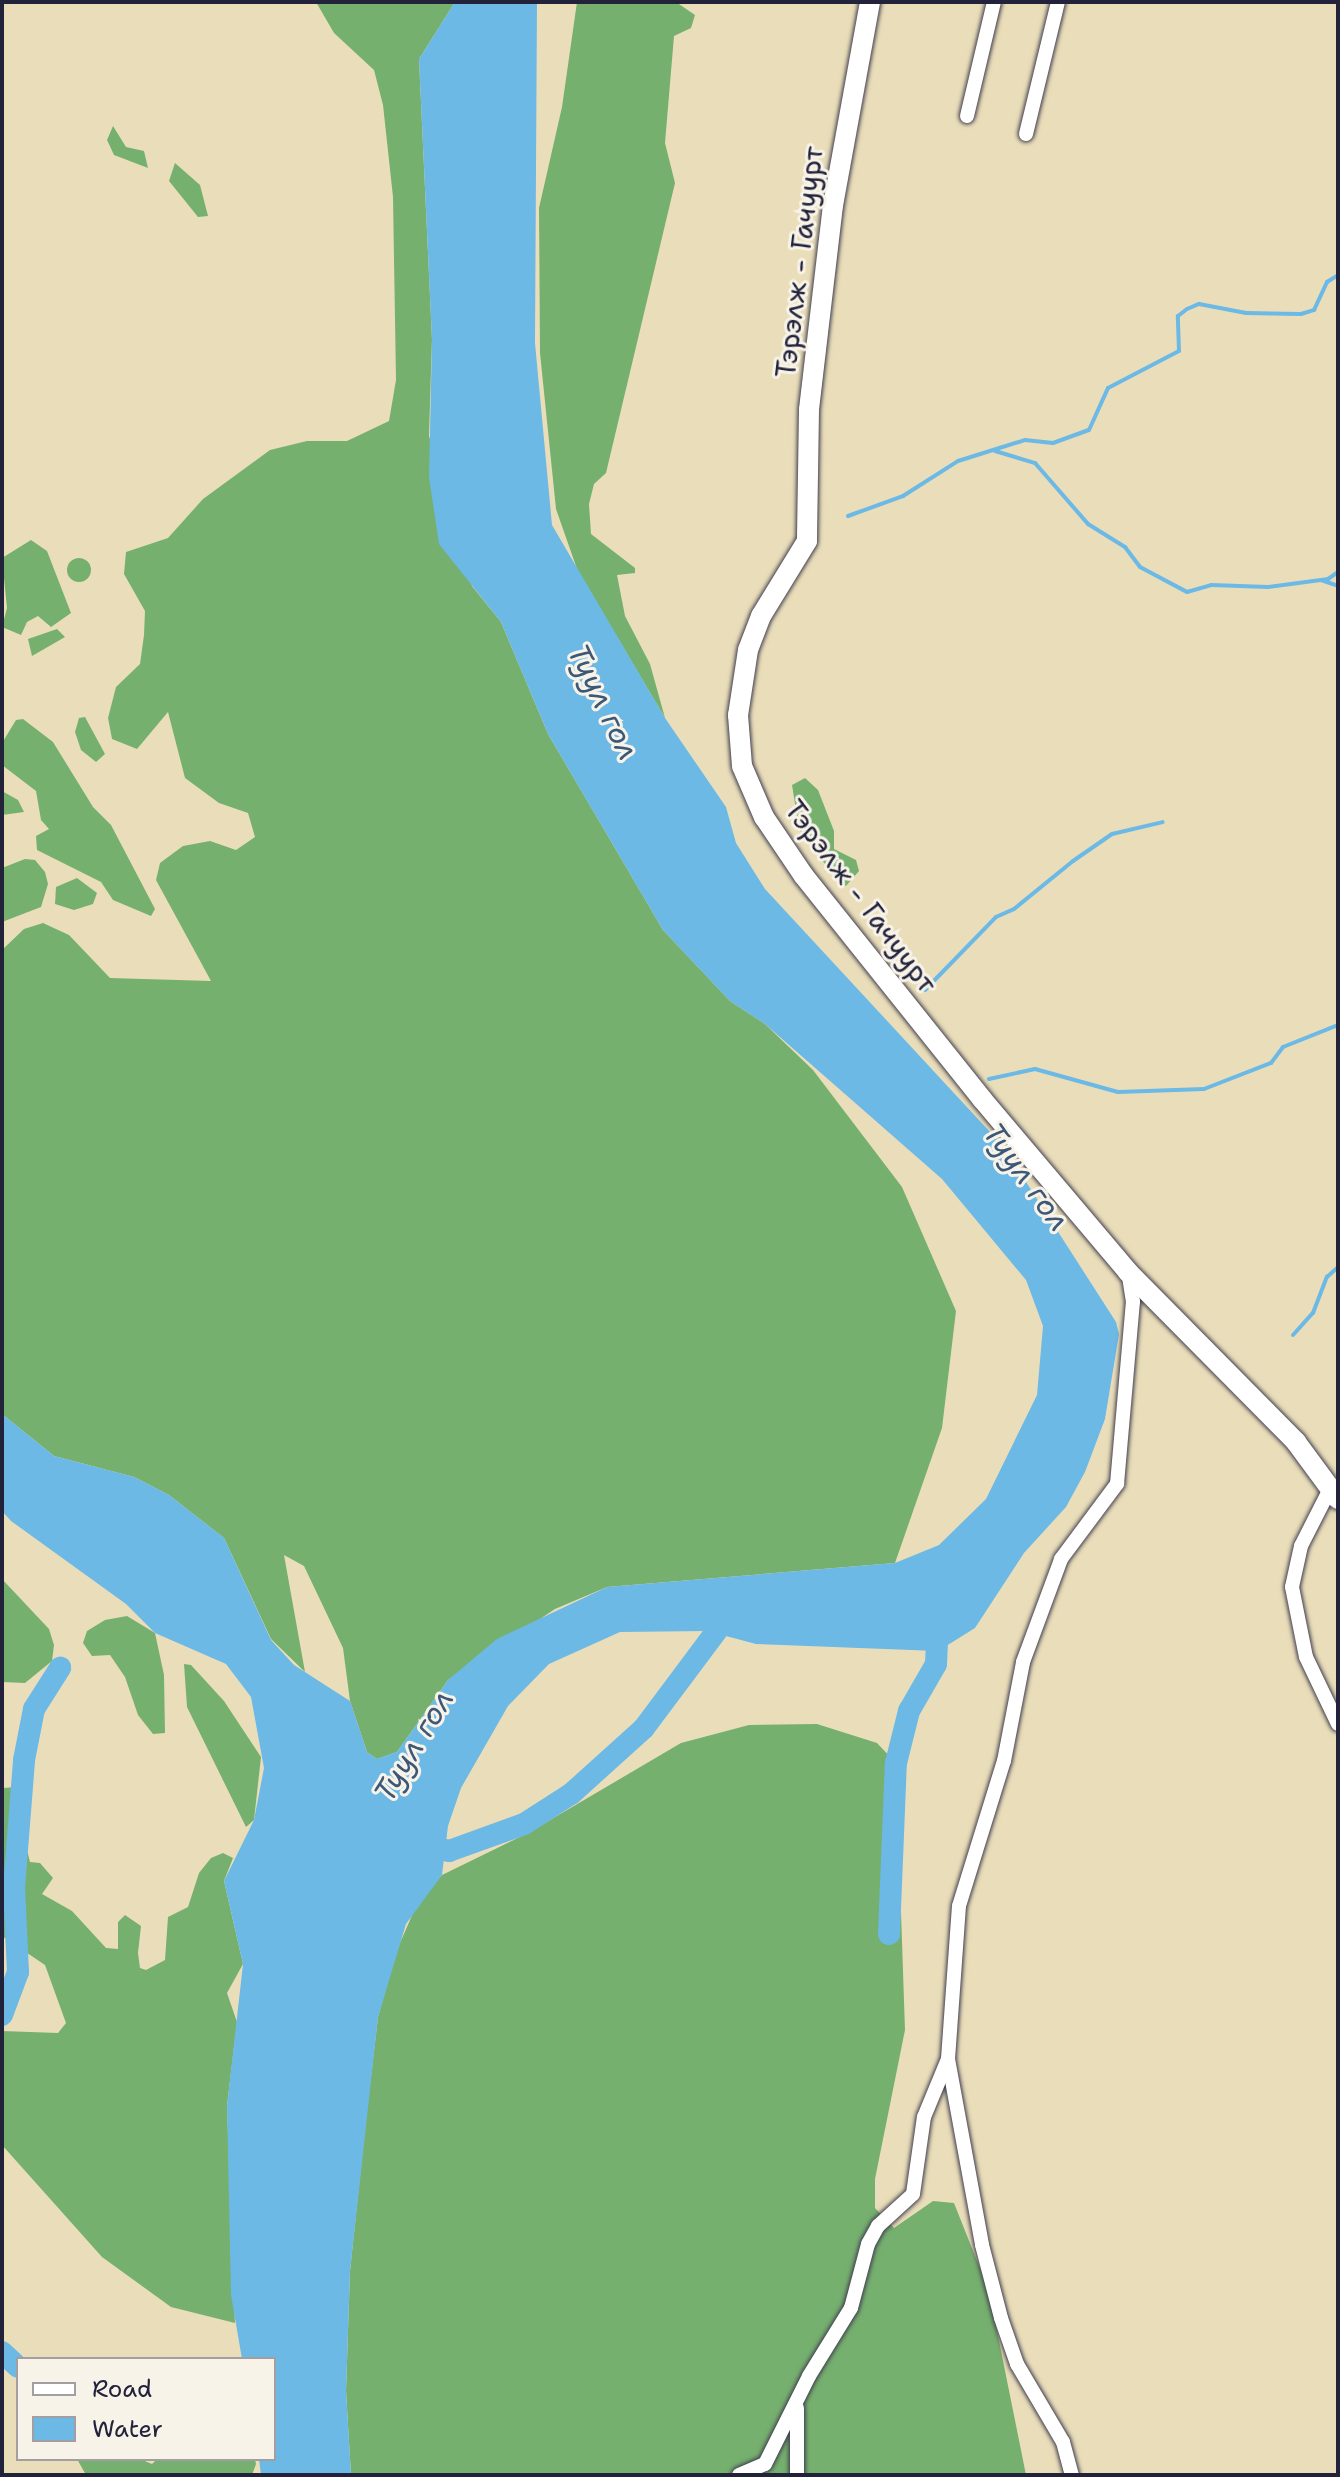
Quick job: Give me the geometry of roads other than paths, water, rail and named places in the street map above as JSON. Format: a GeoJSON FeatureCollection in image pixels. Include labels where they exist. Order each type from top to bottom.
{"type":"FeatureCollection","features":[{"type":"Feature","properties":{"kind":"main road","name":"Тэрэлж - Гачуурт"},"geometry":{"type":"LineString","coordinates":[[870,2],[833,205],[809,410],[807,541],[761,616],[748,650],[738,715],[742,766],[764,817],[804,876],[1128,1272],[1296,1442],[1335,1493]]}},
{"type":"Feature","properties":{"kind":"street"},"geometry":{"type":"LineString","coordinates":[[967,116],[994,2]]}},
{"type":"Feature","properties":{"kind":"street"},"geometry":{"type":"LineString","coordinates":[[1026,134],[1058,2]]}},
{"type":"Feature","properties":{"kind":"street"},"geometry":{"type":"LineString","coordinates":[[1072,2475],[1063,2442],[1017,2364],[1001,2318],[982,2245],[948,2059],[959,1906],[1004,1761],[1023,1662],[1061,1559],[1117,1484],[1133,1302],[1128,1272]]}},
{"type":"Feature","properties":{"kind":"street"},"geometry":{"type":"LineString","coordinates":[[1335,1493],[1301,1546],[1292,1587],[1306,1657],[1338,1724]]}},
{"type":"Feature","properties":{"kind":"street"},"geometry":{"type":"LineString","coordinates":[[739,2475],[765,2464],[797,2400],[851,2308],[873,2235],[913,2194],[924,2117],[948,2059]]}},
{"type":"Feature","properties":{"kind":"street"},"geometry":{"type":"LineString","coordinates":[[797,2400],[797,2475]]}},
{"type":"Feature","properties":{"kind":"water","name":"Туул гол"},"geometry":{"type":"Polygon","coordinates":[[[455,2],[537,2],[535,343],[552,525],[665,718],[726,807],[736,843],[765,889],[1003,1146],[1116,1322],[1119,1334],[1105,1419],[1085,1472],[1066,1507],[1024,1553],[975,1628],[951,1643],[937,1651],[756,1644],[707,1631],[620,1632],[549,1664],[508,1706],[461,1788],[448,1826],[442,1875],[406,1924],[378,2017],[350,2271],[346,2391],[351,2475],[261,2475],[259,2461],[276,2461],[276,2357],[242,2357],[231,2295],[227,2106],[243,1964],[224,1881],[254,1820],[264,1768],[251,1697],[226,1664],[155,1633],[126,1604],[11,1521],[2,1511],[2,1414],[54,1456],[134,1477],[169,1495],[224,1538],[271,1640],[294,1665],[350,1701],[367,1752],[377,1759],[397,1752],[448,1680],[497,1639],[607,1587],[895,1563],[939,1545],[986,1499],[1037,1395],[1043,1326],[1026,1280],[942,1179],[765,1024],[730,1001],[663,930],[548,734],[501,622],[439,544],[429,477],[432,339],[419,59],[455,2]]]}},
{"type":"Feature","properties":{"kind":"waterway"},"geometry":{"type":"LineString","coordinates":[[848,516],[903,496],[958,461],[1025,440],[1053,443],[1089,430],[1108,388],[1179,351],[1178,316],[1187,309],[1199,304],[1246,313],[1301,314],[1314,310],[1327,282],[1338,275]]}},
{"type":"Feature","properties":{"kind":"waterway"},"geometry":{"type":"LineString","coordinates":[[995,451],[1035,463],[1088,524],[1125,547],[1140,567],[1187,592],[1211,585],[1268,587],[1328,579],[1338,572]]}},
{"type":"Feature","properties":{"kind":"waterway"},"geometry":{"type":"LineString","coordinates":[[1321,580],[1338,586]]}},
{"type":"Feature","properties":{"kind":"waterway"},"geometry":{"type":"LineString","coordinates":[[925,990],[996,917],[1014,909],[1073,861],[1112,834],[1163,822]]}},
{"type":"Feature","properties":{"kind":"waterway"},"geometry":{"type":"LineString","coordinates":[[989,1079],[1035,1069],[1118,1092],[1204,1089],[1271,1063],[1283,1047],[1338,1025]]}},
{"type":"Feature","properties":{"kind":"waterway"},"geometry":{"type":"LineString","coordinates":[[1293,1335],[1313,1313],[1327,1277],[1338,1267]]}},
{"type":"Feature","properties":{"kind":"waterway"},"geometry":{"type":"LineString","coordinates":[[419,1845],[449,1851],[524,1824],[571,1794],[644,1728],[733,1609]]}},
{"type":"Feature","properties":{"kind":"waterway"},"geometry":{"type":"LineString","coordinates":[[889,1934],[896,1763],[909,1711],[936,1664],[938,1621]]}},
{"type":"Feature","properties":{"kind":"waterway"},"geometry":{"type":"LineString","coordinates":[[2,2015],[18,1972],[14,1888],[24,1760],[34,1709],[60,1668]]}},
{"type":"Feature","properties":{"kind":"waterway"},"geometry":{"type":"LineString","coordinates":[[2,2352],[16,2365]]}}]}
